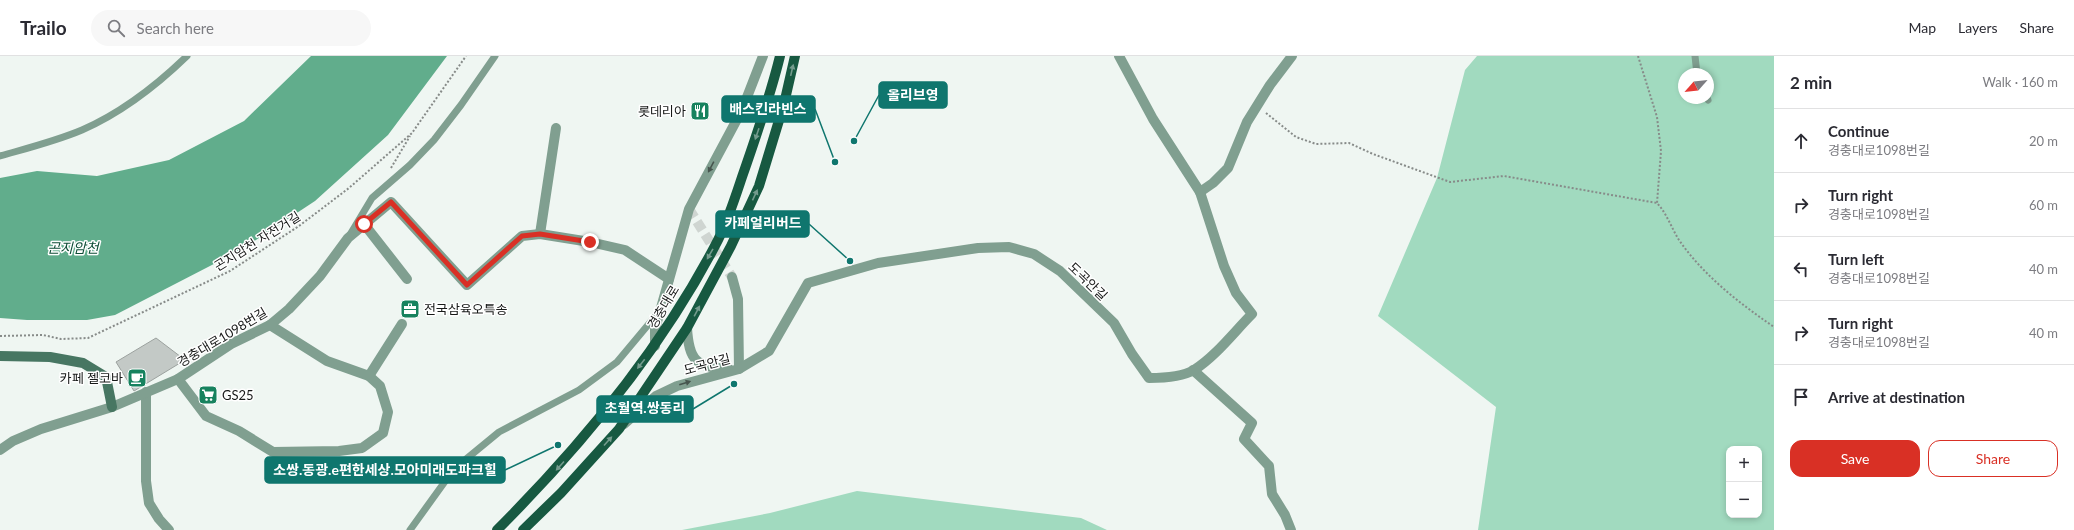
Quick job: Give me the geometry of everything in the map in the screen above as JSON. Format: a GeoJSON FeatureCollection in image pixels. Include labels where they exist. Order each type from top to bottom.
{"type":"FeatureCollection","features":[{"type":"Feature","properties":{"kind":"main road","name":"경충대로"},"geometry":{"type":"LineString","coordinates":[[497,530],[548,479],[580,443],[655,346],[719,239],[769,100],[780,56]]}},
{"type":"Feature","properties":{"kind":"main road"},"geometry":{"type":"LineString","coordinates":[[523,530],[561,493],[619,429],[688,328],[731,246],[759,186],[784,104],[795,56]]}},
{"type":"Feature","properties":{"kind":"street"},"geometry":{"type":"LineString","coordinates":[[655,346],[655,329],[659,311],[689,209],[742,110],[764,56]]}},
{"type":"Feature","properties":{"kind":"street"},"geometry":{"type":"LineString","coordinates":[[1119,56],[1153,119],[1200,192],[1213,183],[1228,168],[1247,122],[1292,56]]}},
{"type":"Feature","properties":{"kind":"street"},"geometry":{"type":"LineString","coordinates":[[540,234],[556,128]]}},
{"type":"Feature","properties":{"kind":"street","name":"도곡안길"},"geometry":{"type":"LineString","coordinates":[[619,429],[656,396],[677,386],[739,369],[768,351],[808,283],[885,262],[978,248],[1010,247],[1034,254],[1060,271],[1114,324],[1132,354],[1149,378],[1165,378],[1193,370],[1213,354],[1252,314],[1236,293],[1224,266],[1200,192]]}},
{"type":"Feature","properties":{"kind":"street","name":"경충대로1098번길"},"geometry":{"type":"LineString","coordinates":[[0,450],[13,441],[41,429],[112,407],[178,379],[231,344],[270,325],[289,309],[320,276],[348,238],[391,202],[467,285],[522,236],[540,234],[590,242],[625,250],[669,279]]}},
{"type":"Feature","properties":{"kind":"street"},"geometry":{"type":"LineString","coordinates":[[364,224],[407,279]]}},
{"type":"Feature","properties":{"kind":"street"},"geometry":{"type":"LineString","coordinates":[[688,328],[688,347],[697,361],[710,368],[739,369],[738,299],[732,277]]}},
{"type":"Feature","properties":{"kind":"street"},"geometry":{"type":"LineString","coordinates":[[368,376],[402,324]]}},
{"type":"Feature","properties":{"kind":"street"},"geometry":{"type":"LineString","coordinates":[[178,379],[206,416],[239,431],[273,452],[339,451],[362,448],[383,433],[388,412],[380,386],[368,376],[327,361],[270,325]]}},
{"type":"Feature","properties":{"kind":"street"},"geometry":{"type":"LineString","coordinates":[[0,356],[50,357],[83,362],[106,377],[112,407]]}},
{"type":"Feature","properties":{"kind":"street"},"geometry":{"type":"LineString","coordinates":[[1193,370],[1252,423],[1244,439],[1269,466],[1272,494],[1291,530]]}},
{"type":"Feature","properties":{"kind":"street"},"geometry":{"type":"LineString","coordinates":[[146,392],[146,481],[150,503],[159,519],[169,530]]}},
{"type":"Feature","properties":{"kind":"lane"},"geometry":{"type":"LineString","coordinates":[[0,156],[44,144],[89,126],[147,91],[187,56]]}},
{"type":"Feature","properties":{"kind":"lane"},"geometry":{"type":"LineString","coordinates":[[348,238],[372,198],[410,165],[434,140],[461,105],[495,56]]}},
{"type":"Feature","properties":{"kind":"lane"},"geometry":{"type":"LineString","coordinates":[[1695,56],[1696,68]]}},
{"type":"Feature","properties":{"kind":"lane"},"geometry":{"type":"LineString","coordinates":[[410,530],[454,469],[499,432],[579,390],[617,362],[659,311]]}},
{"type":"Feature","properties":{"kind":"path","name":"곤지암천 자전거길"},"geometry":{"type":"LineString","coordinates":[[0,336],[43,335],[61,339],[88,338],[230,271],[299,226],[349,188],[412,133],[466,56]]}},
{"type":"Feature","properties":{"kind":"path"},"geometry":{"type":"LineString","coordinates":[[1638,56],[1657,117],[1661,151],[1657,203]]}},
{"type":"Feature","properties":{"kind":"path"},"geometry":{"type":"LineString","coordinates":[[1257,106],[1296,137],[1316,144],[1349,143],[1373,154],[1450,182],[1504,176],[1657,203],[1664,210],[1678,239],[1696,261],[1718,283],[1774,327]]}},
{"type":"Feature","properties":{"kind":"path"},"geometry":{"type":"LineString","coordinates":[[388,172],[412,133]]}},
{"type":"Feature","properties":{"kind":"shaded area"},"geometry":{"type":"Polygon","coordinates":[[[1477,56],[1774,56],[1774,530],[1478,530],[1496,407],[1378,316],[1437,178],[1465,70],[1477,56]]]}},
{"type":"Feature","properties":{"kind":"shaded area"},"geometry":{"type":"Polygon","coordinates":[[[857,491],[1081,518],[1107,530],[682,530],[770,513],[857,491]]]}},
{"type":"Feature","properties":{"kind":"water","name":"곤지암천"},"geometry":{"type":"Polygon","coordinates":[[[311,56],[447,56],[388,135],[315,201],[239,251],[115,315],[87,320],[27,320],[0,318],[0,178],[37,171],[97,176],[169,160],[244,121],[311,56]]]}},
{"type":"Feature","properties":{"kind":"building"},"geometry":{"type":"Polygon","coordinates":[[[156,338],[185,360],[134,391],[116,362],[156,338]]]}},
{"type":"Feature","properties":{"kind":"tunnel"},"geometry":{"type":"LineString","coordinates":[[689,209],[732,277]]}},
{"type":"Feature","properties":{"kind":"place","name":"롯데리아"},"geometry":{"type":"Point","coordinates":[700,111]}},
{"type":"Feature","properties":{"kind":"place","name":"올리브영"},"geometry":{"type":"Point","coordinates":[854,141]}},
{"type":"Feature","properties":{"kind":"place","name":"배스킨라빈스"},"geometry":{"type":"Point","coordinates":[835,162]}},
{"type":"Feature","properties":{"kind":"place","name":"카페얼리버드"},"geometry":{"type":"Point","coordinates":[850,261]}},
{"type":"Feature","properties":{"kind":"place","name":"전국삼육오특송"},"geometry":{"type":"Point","coordinates":[410,309]}},
{"type":"Feature","properties":{"kind":"place","name":"카페 젤코바"},"geometry":{"type":"Point","coordinates":[137,378]}},
{"type":"Feature","properties":{"kind":"place","name":"초월역.쌍동리"},"geometry":{"type":"Point","coordinates":[734,384]}},
{"type":"Feature","properties":{"kind":"place","name":"GS25"},"geometry":{"type":"Point","coordinates":[208,395]}},
{"type":"Feature","properties":{"kind":"place","name":"소쌍.동광.e편한세상.모아미래도파크힐"},"geometry":{"type":"Point","coordinates":[558,445]}},
{"type":"Feature","properties":{"kind":"route"},"geometry":{"type":"LineString","coordinates":[[364,224],[391,202],[467,285],[522,236],[540,234],[590,242]]}}]}
